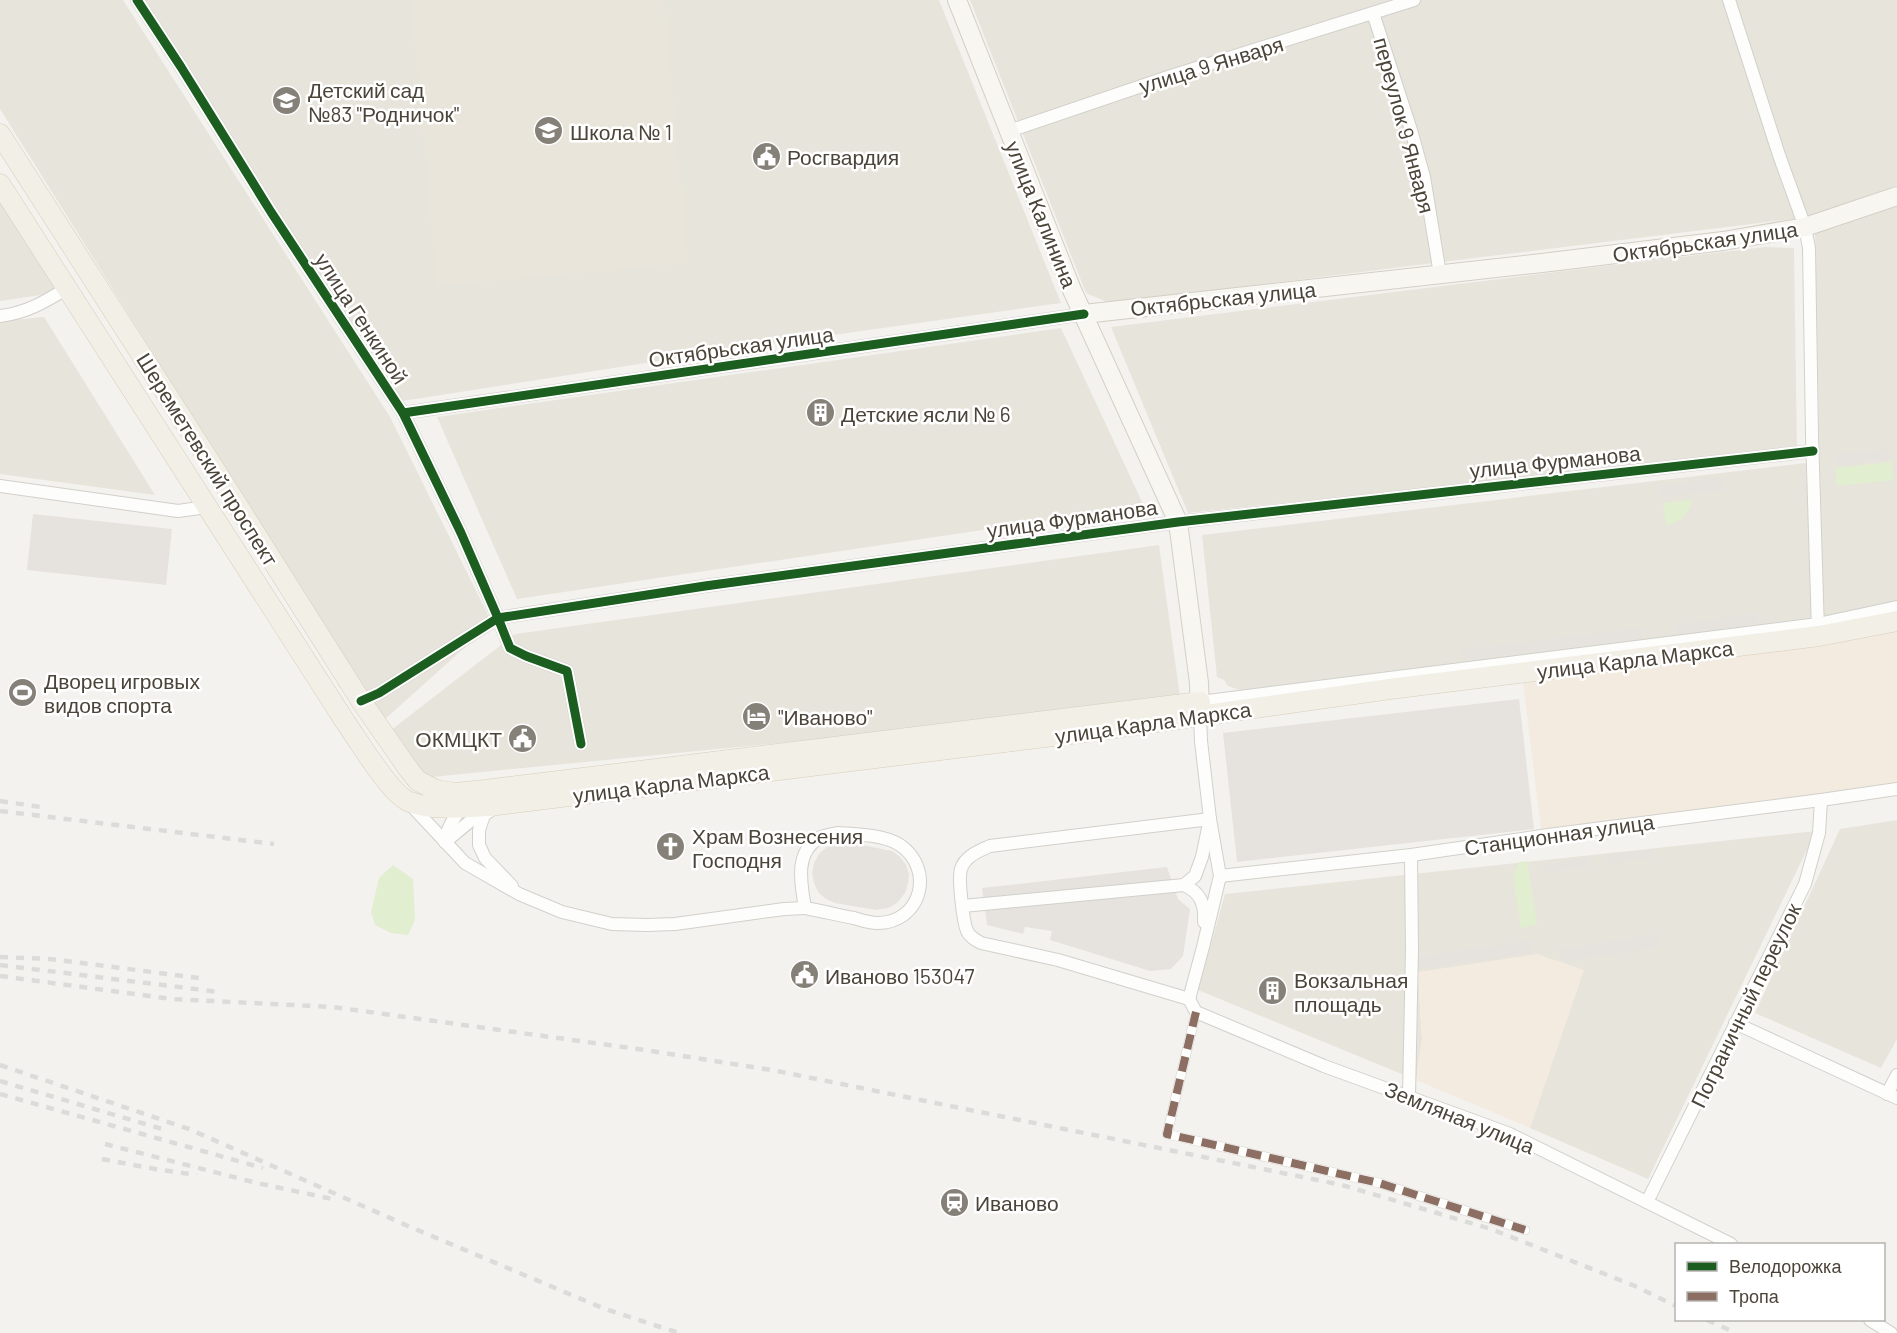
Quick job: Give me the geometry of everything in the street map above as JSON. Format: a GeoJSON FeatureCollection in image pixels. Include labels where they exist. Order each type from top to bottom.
{"type":"FeatureCollection","features":[{"type":"Feature","properties":{"kind":"main road","name":"улица Калинина"},"geometry":{"type":"LineString","coordinates":[[957,0],[1072,290],[1178,522],[1199,683],[1200,710]]}},
{"type":"Feature","properties":{"kind":"main road","name":"Шереметевский проспект"},"geometry":{"type":"LineString","coordinates":[[0,134],[361,701],[418,781]]}},
{"type":"Feature","properties":{"kind":"main road","name":"Шереметевский проспект"},"geometry":{"type":"LineString","coordinates":[[0,184],[346,723],[388,783],[408,802]]}},
{"type":"Feature","properties":{"kind":"main road","name":"Октябрьская улица"},"geometry":{"type":"LineString","coordinates":[[1084,314],[1723,241],[1805,227],[1897,196]]}},
{"type":"Feature","properties":{"kind":"main road"},"geometry":{"type":"LineString","coordinates":[[67,288],[89,273]]}},
{"type":"Feature","properties":{"kind":"main road"},"geometry":{"type":"LineString","coordinates":[[207,507],[230,493]]}},
{"type":"Feature","properties":{"kind":"main road","name":"улица Карла Маркса"},"geometry":{"type":"LineString","coordinates":[[408,802],[429,806],[462,807],[491,800],[1200,710],[1390,690],[1897,621]]}},
{"type":"Feature","properties":{"kind":"main road","name":"улица Карла Маркса"},"geometry":{"type":"LineString","coordinates":[[418,781],[436,790],[491,800]]}},
{"type":"Feature","properties":{"kind":"street","name":"улица Генкиной"},"geometry":{"type":"LineString","coordinates":[[137,0],[402,413],[461,533],[510,648],[567,671],[581,744]]}},
{"type":"Feature","properties":{"kind":"street","name":"улица 9 Января"},"geometry":{"type":"LineString","coordinates":[[1009,131],[1160,80],[1414,0]]}},
{"type":"Feature","properties":{"kind":"street"},"geometry":{"type":"LineString","coordinates":[[1729,0],[1805,227],[1809,248],[1818,630]]}},
{"type":"Feature","properties":{"kind":"street","name":"переулок 9 Января"},"geometry":{"type":"LineString","coordinates":[[1374,13],[1424,177],[1440,274]]}},
{"type":"Feature","properties":{"kind":"street"},"geometry":{"type":"LineString","coordinates":[[0,316],[16,314],[43,304],[67,288]]}},
{"type":"Feature","properties":{"kind":"street","name":"Октябрьская улица"},"geometry":{"type":"LineString","coordinates":[[402,413],[1084,314]]}},
{"type":"Feature","properties":{"kind":"street","name":"улица Фурманова"},"geometry":{"type":"LineString","coordinates":[[361,701],[379,693],[498,618],[705,586],[1178,522],[1813,451]]}},
{"type":"Feature","properties":{"kind":"street"},"geometry":{"type":"LineString","coordinates":[[0,486],[178,511],[207,507]]}},
{"type":"Feature","properties":{"kind":"street","name":"улица Карла Маркса"},"geometry":{"type":"LineString","coordinates":[[1818,630],[1897,607]]}},
{"type":"Feature","properties":{"kind":"street"},"geometry":{"type":"LineString","coordinates":[[1200,710],[1201,741],[1210,819],[1220,876],[1189,999],[1196,1012],[1167,1134],[1379,1183],[1525,1230]]}},
{"type":"Feature","properties":{"kind":"street"},"geometry":{"type":"LineString","coordinates":[[418,781],[445,842]]}},
{"type":"Feature","properties":{"kind":"street","name":"Станционная улица"},"geometry":{"type":"LineString","coordinates":[[1220,876],[1411,855],[1897,789]]}},
{"type":"Feature","properties":{"kind":"street"},"geometry":{"type":"LineString","coordinates":[[445,842],[491,800]]}},
{"type":"Feature","properties":{"kind":"street"},"geometry":{"type":"LineString","coordinates":[[491,800],[479,830],[479,845],[485,858],[519,894]]}},
{"type":"Feature","properties":{"kind":"street","name":"Пограничный переулок"},"geometry":{"type":"LineString","coordinates":[[1647,1202],[1805,884],[1819,833],[1821,800]]}},
{"type":"Feature","properties":{"kind":"street"},"geometry":{"type":"LineString","coordinates":[[408,802],[465,863],[519,894],[562,912],[612,924],[675,924],[805,908],[877,923],[899,918],[911,910],[920,888],[918,871],[910,854],[899,844],[879,838],[838,833],[819,838],[806,852],[800,871],[805,908]]}},
{"type":"Feature","properties":{"kind":"street"},"geometry":{"type":"LineString","coordinates":[[445,842],[447,831],[462,807]]}},
{"type":"Feature","properties":{"kind":"street"},"geometry":{"type":"LineString","coordinates":[[963,906],[1184,885],[1196,876],[1210,819]]}},
{"type":"Feature","properties":{"kind":"street"},"geometry":{"type":"LineString","coordinates":[[1189,999],[1033,953],[981,943],[971,938],[966,930],[960,885],[961,868],[970,855],[990,846],[1210,819]]}},
{"type":"Feature","properties":{"kind":"street"},"geometry":{"type":"LineString","coordinates":[[1409,1096],[1411,855]]}},
{"type":"Feature","properties":{"kind":"street"},"geometry":{"type":"LineString","coordinates":[[1184,885],[1194,890],[1201,899],[1204,910],[1203,947]]}},
{"type":"Feature","properties":{"kind":"street","name":"Земляная улица"},"geometry":{"type":"LineString","coordinates":[[1196,1012],[1324,1066],[1510,1134],[1727,1243]]}},
{"type":"Feature","properties":{"kind":"street"},"geometry":{"type":"LineString","coordinates":[[1735,1023],[1892,1096],[1897,1075]]}},
{"type":"Feature","properties":{"kind":"street"},"geometry":{"type":"LineString","coordinates":[[1872,1321],[1891,1333]]}},
{"type":"Feature","properties":{"kind":"shaded area"},"geometry":{"type":"Polygon","coordinates":[[[0,0],[123,0],[390,417],[492,623],[383,721],[0,109],[0,0]]]}},
{"type":"Feature","properties":{"kind":"shaded area"},"geometry":{"type":"Polygon","coordinates":[[[145,0],[939,0],[1061,303],[748,347],[396,402],[145,0]]]}},
{"type":"Feature","properties":{"kind":"shaded area","name":"Школа № 1"},"geometry":{"type":"Polygon","coordinates":[[[411,0],[664,0],[688,263],[437,286],[411,0]]]}},
{"type":"Feature","properties":{"kind":"shaded area"},"geometry":{"type":"Polygon","coordinates":[[[970,0],[1897,0],[1897,185],[1808,217],[1109,303],[1086,293],[970,0]]]}},
{"type":"Feature","properties":{"kind":"shaded area"},"geometry":{"type":"Polygon","coordinates":[[[0,184],[69,291],[0,301],[0,184]]]}},
{"type":"Feature","properties":{"kind":"shaded area"},"geometry":{"type":"Polygon","coordinates":[[[1897,204],[1897,605],[1823,621],[1815,231],[1897,204]]]}},
{"type":"Feature","properties":{"kind":"shaded area"},"geometry":{"type":"Polygon","coordinates":[[[1765,247],[1794,248],[1797,449],[1188,513],[1111,327],[1596,267],[1765,247]]]}},
{"type":"Feature","properties":{"kind":"shaded area"},"geometry":{"type":"Polygon","coordinates":[[[44,317],[155,495],[0,474],[0,321],[44,317]]]}},
{"type":"Feature","properties":{"kind":"shaded area"},"geometry":{"type":"Polygon","coordinates":[[[1061,328],[1144,506],[517,599],[437,417],[1061,328]]]}},
{"type":"Feature","properties":{"kind":"shaded area"},"geometry":{"type":"Polygon","coordinates":[[[1887,449],[1888,459],[1836,465],[1835,455],[1887,449]]]}},
{"type":"Feature","properties":{"kind":"shaded area"},"geometry":{"type":"Polygon","coordinates":[[[1806,463],[1812,620],[1240,690],[1228,686],[1224,680],[1217,677],[1202,535],[1806,463]]]}},
{"type":"Feature","properties":{"kind":"shaded area"},"geometry":{"type":"Polygon","coordinates":[[[1723,477],[1725,489],[1660,498],[1658,487],[1723,477]]]}},
{"type":"Feature","properties":{"kind":"shaded area"},"geometry":{"type":"Polygon","coordinates":[[[33,514],[172,529],[166,585],[27,570],[33,514]]]}},
{"type":"Feature","properties":{"kind":"shaded area"},"geometry":{"type":"Polygon","coordinates":[[[1159,545],[1180,697],[840,737],[422,778],[386,734],[515,634],[1159,545]]]}},
{"type":"Feature","properties":{"kind":"shaded area"},"geometry":{"type":"Polygon","coordinates":[[[1758,613],[1759,623],[1678,635],[1676,625],[1758,613]]]}},
{"type":"Feature","properties":{"kind":"shaded area"},"geometry":{"type":"Polygon","coordinates":[[[1642,628],[1643,638],[1462,660],[1460,650],[1642,628]]]}},
{"type":"Feature","properties":{"kind":"shaded area"},"geometry":{"type":"Polygon","coordinates":[[[1897,630],[1897,784],[1541,830],[1523,682],[1897,630]]]}},
{"type":"Feature","properties":{"kind":"shaded area"},"geometry":{"type":"Polygon","coordinates":[[[1519,699],[1534,829],[1237,862],[1223,733],[1519,699]]]}},
{"type":"Feature","properties":{"kind":"shaded area"},"geometry":{"type":"Polygon","coordinates":[[[1897,820],[1897,1039],[1881,1068],[1755,1013],[1840,829],[1897,820]]]}},
{"type":"Feature","properties":{"kind":"shaded area"},"geometry":{"type":"Polygon","coordinates":[[[1816,831],[1648,1179],[1530,1128],[1583,970],[1418,972],[1422,1039],[1416,1080],[1198,990],[1225,894],[1816,831]]]}},
{"type":"Feature","properties":{"kind":"shaded area"},"geometry":{"type":"Polygon","coordinates":[[[847,842],[892,851],[900,857],[909,874],[905,893],[897,903],[888,908],[876,910],[835,903],[818,892],[812,873],[819,854],[827,847],[847,842]]]}},
{"type":"Feature","properties":{"kind":"shaded area"},"geometry":{"type":"Polygon","coordinates":[[[1653,849],[1654,857],[1608,864],[1607,855],[1653,849]]]}},
{"type":"Feature","properties":{"kind":"shaded area"},"geometry":{"type":"Polygon","coordinates":[[[1587,858],[1589,867],[1543,873],[1542,865],[1587,858]]]}},
{"type":"Feature","properties":{"kind":"shaded area"},"geometry":{"type":"Polygon","coordinates":[[[1167,867],[1178,899],[1190,909],[1183,956],[1171,969],[1150,971],[1050,940],[1052,931],[1025,927],[1023,934],[987,925],[982,888],[1167,867]]]}},
{"type":"Feature","properties":{"kind":"shaded area"},"geometry":{"type":"Polygon","coordinates":[[[1657,934],[1659,947],[1562,962],[1560,950],[1657,934]]]}},
{"type":"Feature","properties":{"kind":"shaded area"},"geometry":{"type":"Polygon","coordinates":[[[1530,941],[1532,953],[1420,969],[1418,957],[1530,941]]]}},
{"type":"Feature","properties":{"kind":"shaded area"},"geometry":{"type":"Polygon","coordinates":[[[1537,954],[1584,970],[1530,1128],[1416,1080],[1422,1039],[1418,972],[1537,954]]]}},
{"type":"Feature","properties":{"kind":"green space"},"geometry":{"type":"Polygon","coordinates":[[[1891,462],[1893,480],[1837,486],[1835,468],[1891,462]]]}},
{"type":"Feature","properties":{"kind":"green space"},"geometry":{"type":"Polygon","coordinates":[[[1692,500],[1684,517],[1666,525],[1663,503],[1692,500]]]}},
{"type":"Feature","properties":{"kind":"green space"},"geometry":{"type":"Polygon","coordinates":[[[1527,861],[1537,925],[1521,928],[1513,877],[1519,862],[1527,861]]]}},
{"type":"Feature","properties":{"kind":"green space"},"geometry":{"type":"Polygon","coordinates":[[[393,865],[413,879],[415,920],[408,935],[391,933],[375,925],[371,912],[379,878],[393,865]]]}},
{"type":"Feature","properties":{"kind":"railway"},"geometry":{"type":"LineString","coordinates":[[0,801],[47,808]]}},
{"type":"Feature","properties":{"kind":"railway"},"geometry":{"type":"LineString","coordinates":[[0,811],[274,844]]}},
{"type":"Feature","properties":{"kind":"railway"},"geometry":{"type":"LineString","coordinates":[[0,957],[50,959],[199,978]]}},
{"type":"Feature","properties":{"kind":"railway"},"geometry":{"type":"LineString","coordinates":[[0,965],[219,992]]}},
{"type":"Feature","properties":{"kind":"railway"},"geometry":{"type":"LineString","coordinates":[[0,976],[172,999],[333,1007],[645,1050],[777,1071],[1342,1185],[1491,1229],[1635,1286],[1675,1306]]}},
{"type":"Feature","properties":{"kind":"railway"},"geometry":{"type":"LineString","coordinates":[[0,1065],[189,1129],[408,1226],[605,1309],[679,1333]]}},
{"type":"Feature","properties":{"kind":"railway"},"geometry":{"type":"LineString","coordinates":[[0,1081],[162,1129]]}},
{"type":"Feature","properties":{"kind":"railway"},"geometry":{"type":"LineString","coordinates":[[0,1094],[263,1168]]}},
{"type":"Feature","properties":{"kind":"railway"},"geometry":{"type":"LineString","coordinates":[[105,1144],[257,1183],[337,1200]]}},
{"type":"Feature","properties":{"kind":"railway"},"geometry":{"type":"LineString","coordinates":[[102,1159],[197,1175]]}},
{"type":"Feature","properties":{"kind":"railway"},"geometry":{"type":"LineString","coordinates":[[1709,1321],[1736,1333]]}},
{"type":"Feature","properties":{"kind":"marked path"},"geometry":{"type":"LineString","coordinates":[[1196,1012],[1167,1134],[1379,1183],[1525,1230]]}},
{"type":"Feature","properties":{"kind":"cycle path"},"geometry":{"type":"LineString","coordinates":[[137,0],[271,212],[403,413],[461,533],[510,648],[567,671],[581,744]]}},
{"type":"Feature","properties":{"kind":"cycle path"},"geometry":{"type":"LineString","coordinates":[[403,413],[1084,314]]}},
{"type":"Feature","properties":{"kind":"cycle path"},"geometry":{"type":"LineString","coordinates":[[361,701],[379,693],[498,618],[705,586],[1178,522],[1813,451]]}},
{"type":"Feature","properties":{"kind":"place","name":"Детский сад №83 \"Родничок\""},"geometry":{"type":"Point","coordinates":[287,101]}},
{"type":"Feature","properties":{"kind":"place","name":"Школа № 1"},"geometry":{"type":"Point","coordinates":[549,131]}},
{"type":"Feature","properties":{"kind":"place","name":"Росгвардия"},"geometry":{"type":"Point","coordinates":[766,156]}},
{"type":"Feature","properties":{"kind":"place","name":"Детские ясли № 6"},"geometry":{"type":"Point","coordinates":[820,413]}},
{"type":"Feature","properties":{"kind":"place","name":"Дворец игровых видов спорта"},"geometry":{"type":"Point","coordinates":[23,692]}},
{"type":"Feature","properties":{"kind":"place","name":"\"Иваново\""},"geometry":{"type":"Point","coordinates":[757,716]}},
{"type":"Feature","properties":{"kind":"place","name":"ОКМЦКТ"},"geometry":{"type":"Point","coordinates":[523,738]}},
{"type":"Feature","properties":{"kind":"place","name":"Храм Вознесения Господня"},"geometry":{"type":"Point","coordinates":[671,847]}},
{"type":"Feature","properties":{"kind":"place","name":"Иваново 153047"},"geometry":{"type":"Point","coordinates":[804,975]}},
{"type":"Feature","properties":{"kind":"place","name":"Вокзальная площадь"},"geometry":{"type":"Point","coordinates":[1273,991]}},
{"type":"Feature","properties":{"kind":"place","name":"Иваново"},"geometry":{"type":"Point","coordinates":[954,1202]}}]}
